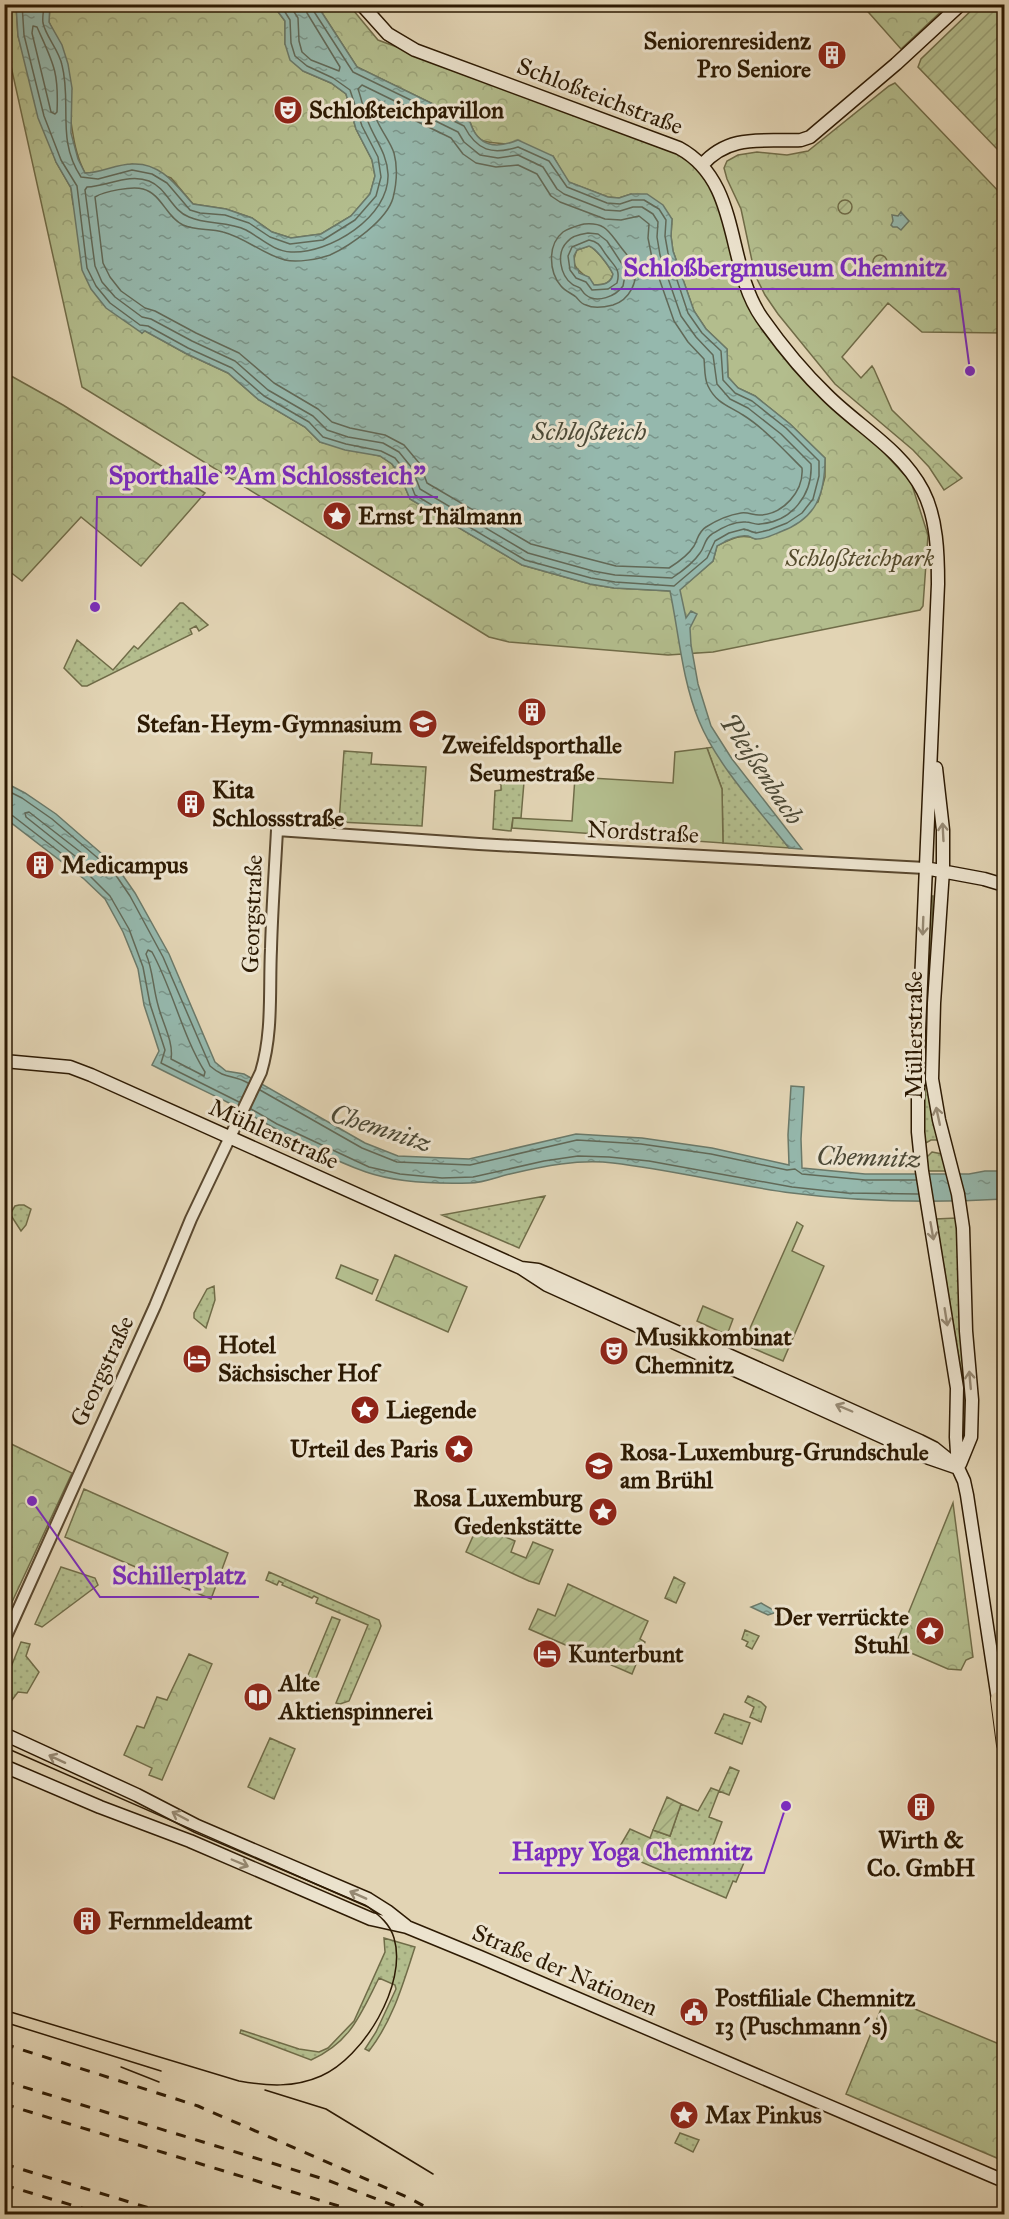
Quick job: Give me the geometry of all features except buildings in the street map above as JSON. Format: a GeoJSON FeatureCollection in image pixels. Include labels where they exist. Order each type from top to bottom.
{"type":"FeatureCollection","features":[{"type":"Feature","properties":{"kind":"main road","name":"Schloßteichstraße"},"geometry":{"type":"LineString","coordinates":[[361,4],[388,34],[415,50],[678,148],[690,154],[710,173],[727,214],[739,268],[746,288],[762,317],[826,395],[895,453],[924,492],[936,542],[939,584],[938,622]]}},
{"type":"Feature","properties":{"kind":"main road"},"geometry":{"type":"LineString","coordinates":[[702,165],[710,156],[739,142],[801,140],[810,136],[902,59],[961,4]]}},
{"type":"Feature","properties":{"kind":"main road","name":"Müllerstraße"},"geometry":{"type":"LineString","coordinates":[[938,622],[925,868],[917,1096],[918,1132],[922,1171],[957,1388],[958,1468],[967,1495],[1001,1700],[1005,1745]]}},
{"type":"Feature","properties":{"kind":"main road","name":"Müllerstraße"},"geometry":{"type":"LineString","coordinates":[[932,741],[943,830],[932,1079],[939,1120],[953,1171],[963,1228],[972,1419],[971,1437],[958,1468]]}},
{"type":"Feature","properties":{"kind":"main road","name":"Nordstraße"},"geometry":{"type":"LineString","coordinates":[[925,868],[1005,885]]}},
{"type":"Feature","properties":{"kind":"main road","name":"Mühlenstraße"},"geometry":{"type":"LineString","coordinates":[[4,1061],[63,1066],[83,1071],[521,1268],[538,1270],[550,1275],[927,1444],[947,1457],[958,1468]]}},
{"type":"Feature","properties":{"kind":"main road","name":"Straße der Nationen"},"geometry":{"type":"LineString","coordinates":[[4,1734],[145,1798],[197,1826],[368,1899],[406,1927]]}},
{"type":"Feature","properties":{"kind":"main road","name":"Straße der Nationen"},"geometry":{"type":"LineString","coordinates":[[4,1766],[100,1808],[190,1841],[371,1919],[406,1927],[581,1999],[1005,2181]]}},
{"type":"Feature","properties":{"kind":"street","name":"Nordstraße"},"geometry":{"type":"LineString","coordinates":[[277,830],[478,844],[925,868]]}},
{"type":"Feature","properties":{"kind":"street","name":"Georgstraße"},"geometry":{"type":"LineString","coordinates":[[4,1641],[155,1306],[191,1219],[261,1072],[270,1029],[277,830]]}},
{"type":"Feature","properties":{"kind":"green space"},"geometry":{"type":"Polygon","coordinates":[[[978,4],[1004,5],[1004,143],[998,150],[918,67],[921,59],[978,4]]]}},
{"type":"Feature","properties":{"kind":"green space","name":"Schloßteichpark"},"geometry":{"type":"Polygon","coordinates":[[[4,5],[16,5],[18,36],[56,162],[71,188],[73,204],[142,333],[144,330],[228,373],[259,400],[305,427],[320,442],[380,456],[392,464],[400,475],[410,499],[522,565],[590,584],[614,588],[670,591],[680,589],[713,561],[717,546],[741,537],[756,539],[818,502],[825,477],[825,458],[790,424],[755,396],[738,388],[728,377],[727,349],[706,329],[694,311],[673,251],[672,219],[631,194],[619,198],[608,197],[568,182],[553,156],[481,140],[473,131],[470,122],[357,67],[317,5],[349,5],[378,40],[691,155],[709,173],[759,317],[911,482],[928,535],[923,606],[920,610],[713,652],[668,655],[509,642],[489,637],[82,387],[5,39],[4,5]]]}},
{"type":"Feature","properties":{"kind":"green space"},"geometry":{"type":"Polygon","coordinates":[[[50,5],[273,5],[285,21],[285,44],[303,71],[331,83],[346,94],[356,129],[372,160],[375,176],[370,194],[351,216],[321,234],[291,238],[272,232],[252,218],[226,209],[193,204],[171,178],[132,164],[98,173],[85,173],[75,144],[62,73],[49,22],[50,5]]]}},
{"type":"Feature","properties":{"kind":"green space"},"geometry":{"type":"Polygon","coordinates":[[[862,5],[948,5],[901,49],[862,5]]]}},
{"type":"Feature","properties":{"kind":"green space"},"geometry":{"type":"Polygon","coordinates":[[[895,83],[1004,197],[1004,333],[922,332],[888,303],[842,357],[861,378],[872,366],[892,410],[962,478],[944,490],[929,467],[913,450],[835,384],[765,295],[755,275],[741,209],[724,168],[727,161],[738,155],[757,152],[787,155],[808,151],[895,83]]]}},
{"type":"Feature","properties":{"kind":"green space"},"geometry":{"type":"Polygon","coordinates":[[[845,200],[850,202],[852,207],[850,212],[845,214],[840,212],[838,207],[840,202],[845,200]]]}},
{"type":"Feature","properties":{"kind":"green space"},"geometry":{"type":"Polygon","coordinates":[[[589,246],[599,254],[613,274],[606,283],[594,285],[576,267],[574,257],[577,250],[589,246]]]}},
{"type":"Feature","properties":{"kind":"green space"},"geometry":{"type":"Polygon","coordinates":[[[880,255],[885,257],[887,262],[885,267],[880,269],[875,267],[873,262],[875,257],[880,255]]]}},
{"type":"Feature","properties":{"kind":"green space"},"geometry":{"type":"Polygon","coordinates":[[[4,372],[63,405],[205,493],[141,566],[81,517],[22,581],[5,568],[4,372]]]}},
{"type":"Feature","properties":{"kind":"green space"},"geometry":{"type":"Polygon","coordinates":[[[180,603],[183,603],[208,625],[199,631],[196,626],[190,629],[192,634],[87,686],[82,686],[64,668],[77,640],[113,670],[134,646],[138,649],[180,603]]]}},
{"type":"Feature","properties":{"kind":"green space"},"geometry":{"type":"Polygon","coordinates":[[[713,747],[789,848],[723,843],[722,789],[707,748],[713,747]]]}},
{"type":"Feature","properties":{"kind":"green space"},"geometry":{"type":"Polygon","coordinates":[[[707,748],[722,789],[723,843],[512,828],[513,818],[572,821],[575,777],[673,783],[675,752],[707,748]]]}},
{"type":"Feature","properties":{"kind":"green space"},"geometry":{"type":"Polygon","coordinates":[[[344,751],[372,753],[371,764],[426,767],[422,826],[339,822],[344,751]]]}},
{"type":"Feature","properties":{"kind":"green space"},"geometry":{"type":"Polygon","coordinates":[[[496,780],[524,782],[521,818],[513,818],[511,831],[493,829],[495,791],[501,790],[501,784],[496,783],[496,780]]]}},
{"type":"Feature","properties":{"kind":"green space"},"geometry":{"type":"Polygon","coordinates":[[[929,896],[933,896],[927,1069],[929,1100],[938,1140],[931,1140],[924,1144],[922,1096],[929,896]]]}},
{"type":"Feature","properties":{"kind":"green space"},"geometry":{"type":"Polygon","coordinates":[[[932,1152],[942,1154],[948,1171],[928,1171],[927,1157],[932,1152]]]}},
{"type":"Feature","properties":{"kind":"green space"},"geometry":{"type":"Polygon","coordinates":[[[545,1196],[519,1248],[442,1215],[545,1196]]]}},
{"type":"Feature","properties":{"kind":"green space"},"geometry":{"type":"Polygon","coordinates":[[[15,1206],[31,1209],[26,1225],[21,1231],[10,1214],[15,1206]]]}},
{"type":"Feature","properties":{"kind":"green space"},"geometry":{"type":"Polygon","coordinates":[[[956,1218],[967,1434],[963,1433],[965,1395],[936,1219],[956,1218]]]}},
{"type":"Feature","properties":{"kind":"green space"},"geometry":{"type":"Polygon","coordinates":[[[797,1222],[803,1226],[792,1251],[824,1266],[783,1361],[743,1344],[797,1222]]]}},
{"type":"Feature","properties":{"kind":"green space"},"geometry":{"type":"Polygon","coordinates":[[[395,1255],[467,1287],[448,1332],[376,1300],[395,1255]]]}},
{"type":"Feature","properties":{"kind":"green space"},"geometry":{"type":"Polygon","coordinates":[[[341,1265],[378,1280],[372,1294],[336,1278],[341,1265]]]}},
{"type":"Feature","properties":{"kind":"green space"},"geometry":{"type":"Polygon","coordinates":[[[214,1286],[215,1300],[206,1328],[194,1318],[194,1313],[207,1289],[214,1286]]]}},
{"type":"Feature","properties":{"kind":"green space"},"geometry":{"type":"Polygon","coordinates":[[[703,1306],[733,1319],[727,1335],[697,1321],[703,1306]]]}},
{"type":"Feature","properties":{"kind":"green space"},"geometry":{"type":"Polygon","coordinates":[[[5,1441],[72,1473],[5,1617],[5,1441]]]}},
{"type":"Feature","properties":{"kind":"green space"},"geometry":{"type":"Polygon","coordinates":[[[84,1489],[228,1553],[211,1599],[65,1537],[84,1489]]]}},
{"type":"Feature","properties":{"kind":"green space"},"geometry":{"type":"Polygon","coordinates":[[[953,1503],[973,1657],[966,1660],[961,1670],[948,1669],[895,1646],[953,1503]]]}},
{"type":"Feature","properties":{"kind":"green space"},"geometry":{"type":"Polygon","coordinates":[[[478,1525],[515,1541],[511,1552],[526,1558],[533,1542],[553,1550],[539,1584],[466,1552],[478,1525]]]}},
{"type":"Feature","properties":{"kind":"green space"},"geometry":{"type":"Polygon","coordinates":[[[61,1567],[95,1578],[98,1585],[42,1627],[35,1624],[61,1567]]]}},
{"type":"Feature","properties":{"kind":"green space"},"geometry":{"type":"Polygon","coordinates":[[[269,1572],[379,1620],[381,1626],[349,1701],[336,1703],[368,1625],[316,1603],[318,1598],[314,1596],[312,1598],[282,1585],[283,1583],[279,1581],[277,1585],[266,1580],[269,1572]]]}},
{"type":"Feature","properties":{"kind":"green space"},"geometry":{"type":"Polygon","coordinates":[[[674,1577],[685,1583],[676,1603],[665,1598],[674,1577]]]}},
{"type":"Feature","properties":{"kind":"green space"},"geometry":{"type":"Polygon","coordinates":[[[568,1584],[648,1621],[640,1639],[645,1642],[632,1674],[529,1629],[538,1609],[555,1616],[568,1584]]]}},
{"type":"Feature","properties":{"kind":"green space"},"geometry":{"type":"Polygon","coordinates":[[[1004,1604],[1004,1676],[998,1606],[1004,1604]]]}},
{"type":"Feature","properties":{"kind":"green space"},"geometry":{"type":"Polygon","coordinates":[[[332,1617],[340,1620],[314,1683],[306,1680],[332,1617]]]}},
{"type":"Feature","properties":{"kind":"green space"},"geometry":{"type":"Polygon","coordinates":[[[745,1630],[759,1636],[752,1649],[746,1646],[748,1642],[742,1639],[745,1630]]]}},
{"type":"Feature","properties":{"kind":"green space"},"geometry":{"type":"Polygon","coordinates":[[[21,1642],[30,1644],[26,1656],[39,1672],[27,1693],[18,1692],[12,1700],[5,1696],[5,1682],[21,1642]]]}},
{"type":"Feature","properties":{"kind":"green space"},"geometry":{"type":"Polygon","coordinates":[[[189,1654],[212,1664],[162,1780],[149,1775],[152,1768],[124,1755],[137,1726],[144,1728],[157,1697],[167,1700],[189,1654]]]}},
{"type":"Feature","properties":{"kind":"green space"},"geometry":{"type":"Polygon","coordinates":[[[748,1696],[766,1707],[761,1722],[750,1717],[754,1707],[745,1702],[748,1696]]]}},
{"type":"Feature","properties":{"kind":"green space"},"geometry":{"type":"Polygon","coordinates":[[[724,1714],[750,1723],[742,1744],[715,1733],[724,1714]]]}},
{"type":"Feature","properties":{"kind":"green space"},"geometry":{"type":"Polygon","coordinates":[[[270,1738],[295,1749],[274,1799],[248,1787],[270,1738]]]}},
{"type":"Feature","properties":{"kind":"green space"},"geometry":{"type":"Polygon","coordinates":[[[730,1767],[739,1771],[729,1795],[719,1791],[730,1767]]]}},
{"type":"Feature","properties":{"kind":"green space"},"geometry":{"type":"Polygon","coordinates":[[[711,1788],[719,1791],[709,1817],[722,1822],[713,1846],[745,1860],[726,1898],[620,1853],[619,1848],[630,1829],[650,1838],[653,1830],[670,1836],[681,1804],[698,1811],[711,1788]]]}},
{"type":"Feature","properties":{"kind":"green space"},"geometry":{"type":"Polygon","coordinates":[[[667,1797],[681,1804],[670,1836],[653,1830],[667,1797]]]}},
{"type":"Feature","properties":{"kind":"green space"},"geometry":{"type":"Polygon","coordinates":[[[384,1938],[415,1947],[391,2014],[369,2051],[365,2049],[376,2032],[396,1989],[395,1985],[379,1978],[360,2015],[345,2036],[325,2053],[311,2060],[240,2033],[241,2030],[299,2049],[319,2052],[328,2048],[354,2021],[385,1952],[384,1938]]]}},
{"type":"Feature","properties":{"kind":"green space"},"geometry":{"type":"Polygon","coordinates":[[[886,1997],[1004,2046],[1004,2161],[846,2094],[886,1997]]]}},
{"type":"Feature","properties":{"kind":"green space"},"geometry":{"type":"Polygon","coordinates":[[[680,2133],[699,2140],[693,2152],[675,2143],[680,2133]]]}},
{"type":"Feature","properties":{"kind":"water","name":"Schloßteich"},"geometry":{"type":"Polygon","coordinates":[[[16,5],[50,5],[49,22],[62,45],[68,64],[72,88],[71,133],[78,159],[85,173],[126,164],[142,164],[167,176],[193,204],[226,209],[252,218],[272,232],[291,238],[321,234],[351,216],[370,194],[375,176],[372,160],[356,129],[346,94],[331,83],[303,71],[290,60],[285,44],[285,21],[273,5],[317,5],[357,67],[470,122],[473,130],[483,141],[495,145],[518,140],[553,156],[569,182],[608,197],[619,198],[631,194],[647,194],[663,205],[672,219],[673,251],[694,311],[706,329],[727,349],[728,377],[738,388],[755,396],[790,424],[825,458],[820,494],[810,513],[792,527],[766,538],[754,539],[740,536],[717,546],[713,561],[680,590],[686,618],[691,611],[697,614],[690,628],[691,645],[698,684],[711,726],[732,759],[802,849],[789,848],[727,770],[707,738],[693,705],[670,591],[614,588],[590,584],[522,565],[410,499],[400,475],[392,464],[380,456],[345,450],[320,442],[305,427],[259,400],[228,373],[145,331],[142,333],[106,308],[91,289],[82,270],[71,188],[56,162],[38,118],[18,36],[16,5]],[[592,247],[577,250],[574,256],[575,268],[579,273],[589,277],[594,285],[600,285],[610,280],[613,274],[592,247]]]}},
{"type":"Feature","properties":{"kind":"water"},"geometry":{"type":"Polygon","coordinates":[[[901,212],[909,221],[901,230],[891,225],[892,215],[898,216],[901,212]]]}},
{"type":"Feature","properties":{"kind":"water"},"geometry":{"type":"Polygon","coordinates":[[[4,782],[56,814],[117,867],[135,893],[169,954],[215,1062],[226,1071],[244,1074],[365,1143],[398,1156],[469,1159],[576,1134],[642,1138],[712,1148],[789,1165],[791,1086],[804,1087],[802,1168],[865,1174],[969,1174],[1004,1171],[1004,1199],[898,1201],[818,1196],[600,1162],[561,1164],[480,1182],[457,1183],[417,1182],[378,1176],[348,1165],[152,1065],[159,1051],[144,1005],[138,969],[123,932],[105,899],[84,879],[5,818],[4,782]]]}},
{"type":"Feature","properties":{"kind":"water"},"geometry":{"type":"Polygon","coordinates":[[[761,1603],[777,1612],[768,1615],[751,1607],[761,1603]]]}},
{"type":"Feature","properties":{"kind":"tram line"},"geometry":{"type":"LineString","coordinates":[[4,1747],[368,1907],[390,1929],[397,1956],[388,1997],[366,2037],[337,2067],[301,2083],[270,2085],[239,2081],[4,2010]]}},
{"type":"Feature","properties":{"kind":"tram line"},"geometry":{"type":"LineString","coordinates":[[4,2022],[161,2071]]}},
{"type":"Feature","properties":{"kind":"tram line"},"geometry":{"type":"LineString","coordinates":[[121,2067],[159,2082]]}},
{"type":"Feature","properties":{"kind":"tram line"},"geometry":{"type":"LineString","coordinates":[[265,2090],[326,2109],[433,2174]]}},
{"type":"Feature","properties":{"kind":"railway"},"geometry":{"type":"LineString","coordinates":[[4,2044],[198,2106],[407,2197],[439,2214]]}},
{"type":"Feature","properties":{"kind":"railway"},"geometry":{"type":"LineString","coordinates":[[4,2081],[327,2180],[416,2214]]}},
{"type":"Feature","properties":{"kind":"railway"},"geometry":{"type":"LineString","coordinates":[[4,2104],[365,2214]]}},
{"type":"Feature","properties":{"kind":"railway"},"geometry":{"type":"LineString","coordinates":[[4,2164],[169,2214]]}},
{"type":"Feature","properties":{"kind":"railway"},"geometry":{"type":"LineString","coordinates":[[4,2185],[102,2214]]}},
{"type":"Feature","properties":{"kind":"railway"},"geometry":{"type":"LineString","coordinates":[[4,2213],[10,2214]]}},
{"type":"Feature","properties":{"kind":"place","name":"Seniorenresidenz Pro Seniore"},"geometry":{"type":"Point","coordinates":[832,55]}},
{"type":"Feature","properties":{"kind":"place","name":"Schloßteichpavillon"},"geometry":{"type":"Point","coordinates":[288,110]}},
{"type":"Feature","properties":{"kind":"place","name":"Schloßbergmuseum Chemnitz"},"geometry":{"type":"Point","coordinates":[970,371]}},
{"type":"Feature","properties":{"kind":"place","name":"Ernst Thälmann"},"geometry":{"type":"Point","coordinates":[337,516]}},
{"type":"Feature","properties":{"kind":"place","name":"Sporthalle \"Am Schlossteich\""},"geometry":{"type":"Point","coordinates":[95,607]}},
{"type":"Feature","properties":{"kind":"place","name":"Zweifeldsporthalle Seumestraße"},"geometry":{"type":"Point","coordinates":[532,712]}},
{"type":"Feature","properties":{"kind":"place","name":"Stefan-Heym-Gymnasium"},"geometry":{"type":"Point","coordinates":[423,724]}},
{"type":"Feature","properties":{"kind":"place","name":"Kita Schlossstraße"},"geometry":{"type":"Point","coordinates":[191,804]}},
{"type":"Feature","properties":{"kind":"place","name":"Medicampus"},"geometry":{"type":"Point","coordinates":[40,865]}},
{"type":"Feature","properties":{"kind":"place","name":"Musikkombinat Chemnitz"},"geometry":{"type":"Point","coordinates":[614,1351]}},
{"type":"Feature","properties":{"kind":"place","name":"Hotel Sächsischer Hof"},"geometry":{"type":"Point","coordinates":[197,1359]}},
{"type":"Feature","properties":{"kind":"place","name":"Liegende"},"geometry":{"type":"Point","coordinates":[365,1410]}},
{"type":"Feature","properties":{"kind":"place","name":"Urteil des Paris"},"geometry":{"type":"Point","coordinates":[459,1449]}},
{"type":"Feature","properties":{"kind":"place","name":"Rosa-Luxemburg-Grundschule am Brühl"},"geometry":{"type":"Point","coordinates":[599,1466]}},
{"type":"Feature","properties":{"kind":"place","name":"Schillerplatz"},"geometry":{"type":"Point","coordinates":[32,1501]}},
{"type":"Feature","properties":{"kind":"place","name":"Rosa Luxemburg Gedenkstätte"},"geometry":{"type":"Point","coordinates":[603,1512]}},
{"type":"Feature","properties":{"kind":"place","name":"Der verrückte Stuhl"},"geometry":{"type":"Point","coordinates":[930,1631]}},
{"type":"Feature","properties":{"kind":"place","name":"Kunterbunt"},"geometry":{"type":"Point","coordinates":[547,1654]}},
{"type":"Feature","properties":{"kind":"place","name":"Alte Aktienspinnerei"},"geometry":{"type":"Point","coordinates":[258,1697]}},
{"type":"Feature","properties":{"kind":"place","name":"Happy Yoga Chemnitz"},"geometry":{"type":"Point","coordinates":[786,1806]}},
{"type":"Feature","properties":{"kind":"place","name":"Wirth & Co. GmbH"},"geometry":{"type":"Point","coordinates":[921,1807]}},
{"type":"Feature","properties":{"kind":"place","name":"Fernmeldeamt"},"geometry":{"type":"Point","coordinates":[87,1921]}},
{"type":"Feature","properties":{"kind":"place","name":"Postfiliale Chemnitz 13 (Puschmann´s)"},"geometry":{"type":"Point","coordinates":[694,2012]}},
{"type":"Feature","properties":{"kind":"place","name":"Max Pinkus"},"geometry":{"type":"Point","coordinates":[684,2115]}},
{"type":"Feature","properties":{"kind":"water label","name":"Pleißenbach"},"geometry":{"type":"Point","coordinates":[762,769]}},
{"type":"Feature","properties":{"kind":"water label","name":"Chemnitz"},"geometry":{"type":"Point","coordinates":[381,1128]}},
{"type":"Feature","properties":{"kind":"water label","name":"Chemnitz"},"geometry":{"type":"Point","coordinates":[869,1157]}}]}
